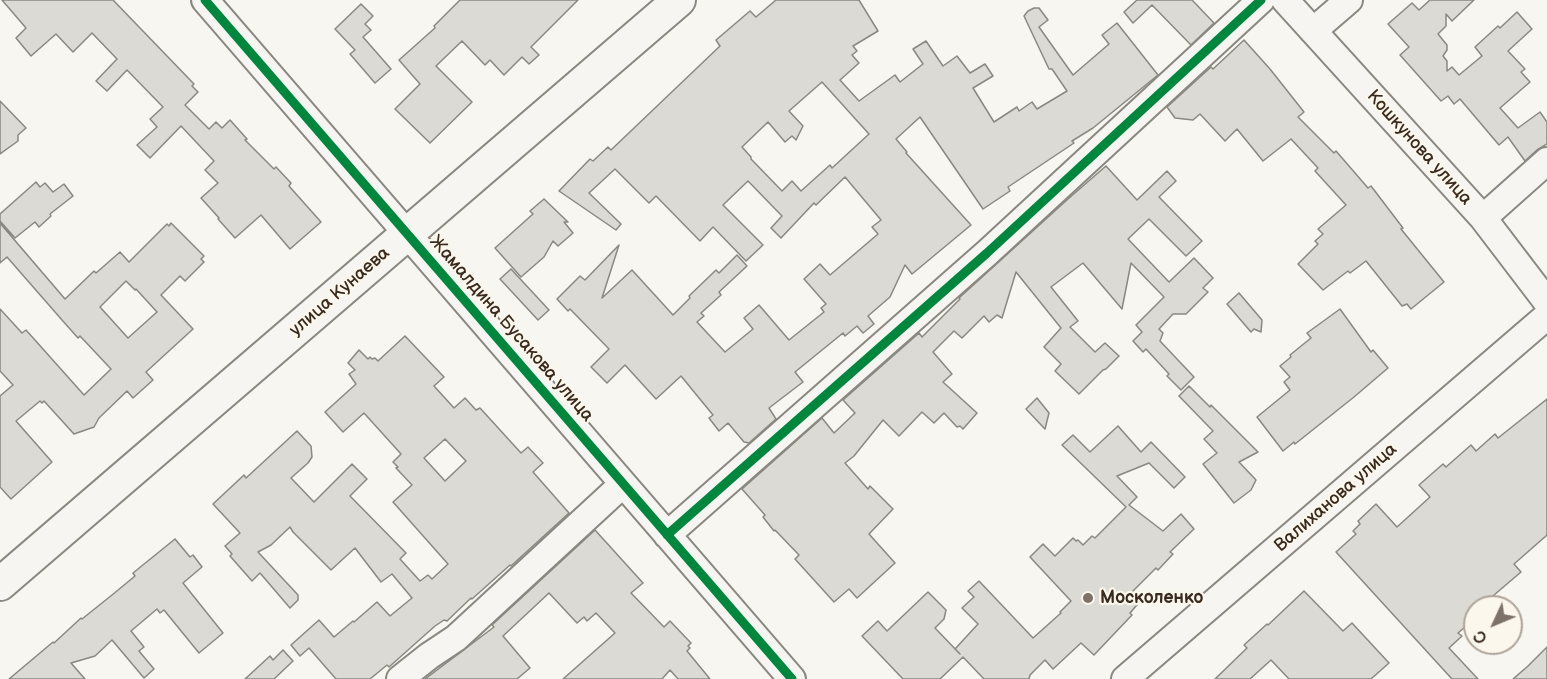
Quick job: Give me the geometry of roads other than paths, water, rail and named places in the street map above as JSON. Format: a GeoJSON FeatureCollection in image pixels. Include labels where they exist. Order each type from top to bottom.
{"type":"FeatureCollection","features":[{"type":"Feature","properties":{"kind":"main road","name":"улица Кунаева"},"geometry":{"type":"LineString","coordinates":[[0,584],[679,0]]}},
{"type":"Feature","properties":{"kind":"street","name":"Жамалдина Бусакова улица"},"geometry":{"type":"LineString","coordinates":[[205,0],[792,679]]}},
{"type":"Feature","properties":{"kind":"street"},"geometry":{"type":"LineString","coordinates":[[666,535],[987,253],[1261,0]]}},
{"type":"Feature","properties":{"kind":"street","name":"Кошкунова улица"},"geometry":{"type":"LineString","coordinates":[[1284,0],[1483,218],[1547,302]]}},
{"type":"Feature","properties":{"kind":"street"},"geometry":{"type":"LineString","coordinates":[[1313,31],[1349,0]]}},
{"type":"Feature","properties":{"kind":"street"},"geometry":{"type":"LineString","coordinates":[[1483,218],[1547,161]]}},
{"type":"Feature","properties":{"kind":"street","name":"Валиханова улица"},"geometry":{"type":"LineString","coordinates":[[1125,679],[1547,316]]}},
{"type":"Feature","properties":{"kind":"street"},"geometry":{"type":"LineString","coordinates":[[400,679],[456,638],[623,484]]}},
{"type":"Feature","properties":{"kind":"place","name":"Москоленко"},"geometry":{"type":"Point","coordinates":[1088,598]}}]}
